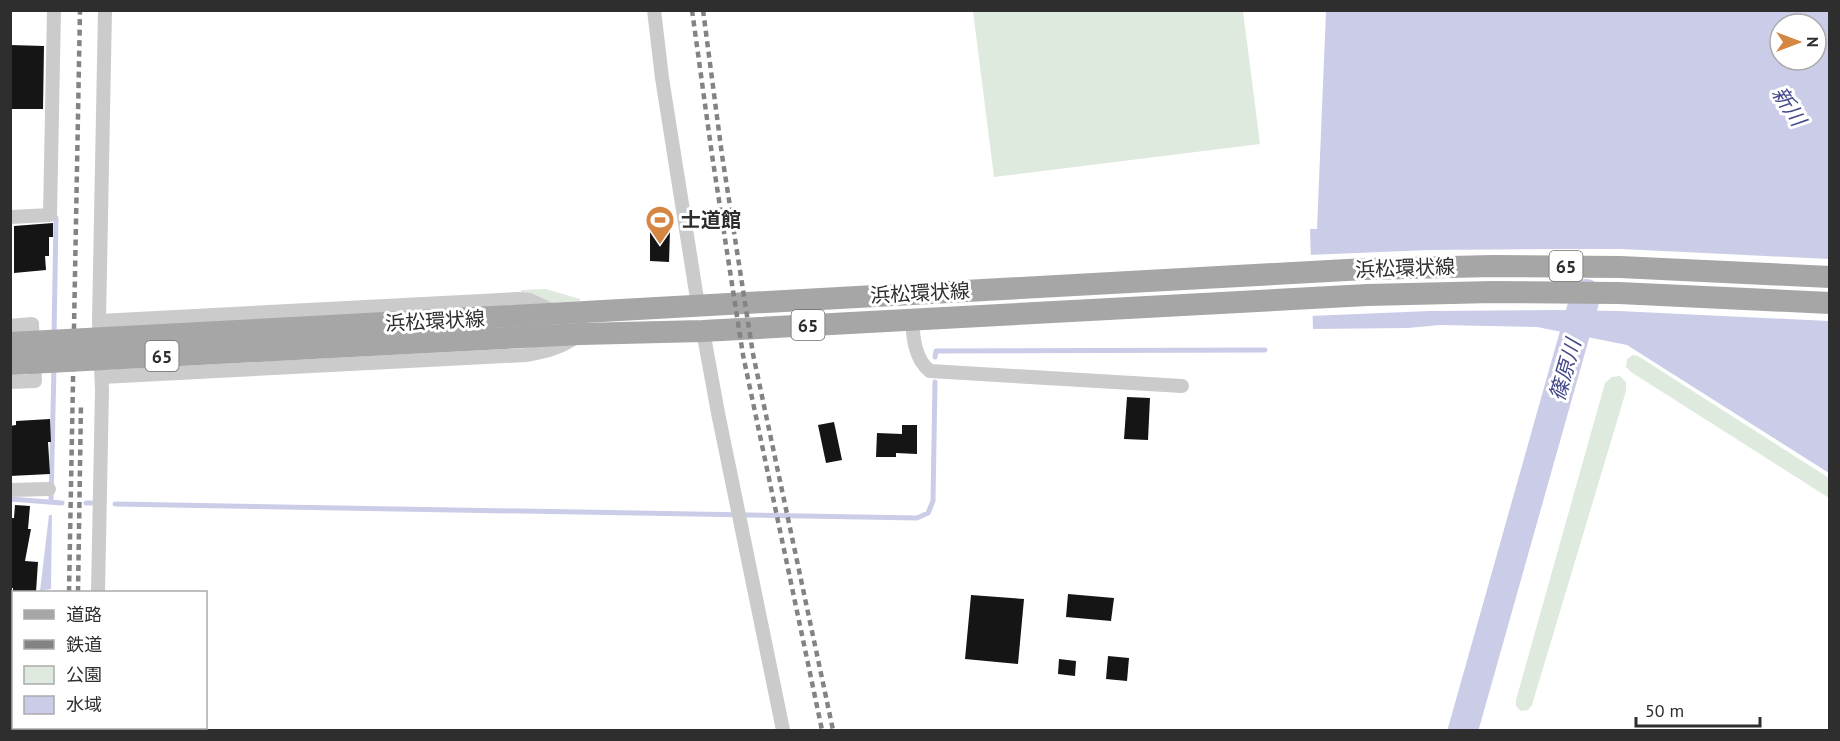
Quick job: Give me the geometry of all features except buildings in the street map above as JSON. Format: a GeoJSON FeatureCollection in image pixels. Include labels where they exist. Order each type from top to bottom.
{"type":"FeatureCollection","features":[{"type":"Feature","properties":{"kind":"main road","name":"浜松環状線"},"geometry":{"type":"LineString","coordinates":[[10,364],[560,314],[1292,273],[1429,267],[1556,266],[1830,277]]}},
{"type":"Feature","properties":{"kind":"main road"},"geometry":{"type":"LineString","coordinates":[[1292,273],[1294,299]]}},
{"type":"Feature","properties":{"kind":"main road","name":"浜松環状線"},"geometry":{"type":"LineString","coordinates":[[10,343],[703,331],[1440,293],[1577,292],[1830,303]]}},
{"type":"Feature","properties":{"kind":"main road"},"geometry":{"type":"LineString","coordinates":[[888,295],[901,320]]}},
{"type":"Feature","properties":{"kind":"street"},"geometry":{"type":"LineString","coordinates":[[10,217],[50,215],[54,10]]}},
{"type":"Feature","properties":{"kind":"street"},"geometry":{"type":"LineString","coordinates":[[98,591],[102,377],[99,321],[105,10]]}},
{"type":"Feature","properties":{"kind":"street"},"geometry":{"type":"LineString","coordinates":[[654,10],[662,78],[698,305]]}},
{"type":"Feature","properties":{"kind":"street"},"geometry":{"type":"LineString","coordinates":[[99,321],[518,299],[530,300],[560,314]]}},
{"type":"Feature","properties":{"kind":"street"},"geometry":{"type":"LineString","coordinates":[[901,320],[913,339],[924,367],[930,371],[1182,386]]}},
{"type":"Feature","properties":{"kind":"street"},"geometry":{"type":"LineString","coordinates":[[10,326],[32,324],[34,381],[10,382]]}},
{"type":"Feature","properties":{"kind":"street"},"geometry":{"type":"LineString","coordinates":[[703,331],[738,515],[783,730]]}},
{"type":"Feature","properties":{"kind":"street"},"geometry":{"type":"LineString","coordinates":[[102,377],[526,355],[544,353],[561,347],[580,334]]}},
{"type":"Feature","properties":{"kind":"street"},"geometry":{"type":"LineString","coordinates":[[10,490],[49,489]]}},
{"type":"Feature","properties":{"kind":"green space"},"geometry":{"type":"Polygon","coordinates":[[[973,11],[1243,11],[1260,144],[994,177],[973,11]]]}},
{"type":"Feature","properties":{"kind":"green space"},"geometry":{"type":"Polygon","coordinates":[[[546,289],[580,299],[580,301],[553,303],[531,293],[521,293],[521,290],[546,289]]]}},
{"type":"Feature","properties":{"kind":"green space"},"geometry":{"type":"Polygon","coordinates":[[[1633,355],[1638,356],[1829,478],[1829,498],[1631,372],[1626,367],[1627,359],[1633,355]]]}},
{"type":"Feature","properties":{"kind":"green space"},"geometry":{"type":"Polygon","coordinates":[[[1620,376],[1626,382],[1626,391],[1532,705],[1528,710],[1521,711],[1516,706],[1516,700],[1605,383],[1612,377],[1620,376]]]}},
{"type":"Feature","properties":{"kind":"water","name":"新川"},"geometry":{"type":"Polygon","coordinates":[[[1326,11],[1829,11],[1829,473],[1627,345],[1537,327],[1440,325],[1408,328],[1313,329],[1310,229],[1317,229],[1326,11]]]}},
{"type":"Feature","properties":{"kind":"water"},"geometry":{"type":"Polygon","coordinates":[[[49,515],[52,515],[51,589],[40,591],[49,515]]]}},
{"type":"Feature","properties":{"kind":"pier"},"geometry":{"type":"Polygon","coordinates":[[[1621,249],[1829,259],[1829,321],[1556,310],[1430,311],[1309,316],[1308,255],[1429,250],[1621,249]]]}},
{"type":"Feature","properties":{"kind":"waterway"},"geometry":{"type":"LineString","coordinates":[[54,336],[56,218]]}},
{"type":"Feature","properties":{"kind":"waterway","name":"篠原川"},"geometry":{"type":"LineString","coordinates":[[1463,730],[1586,294]]}},
{"type":"Feature","properties":{"kind":"waterway"},"geometry":{"type":"LineString","coordinates":[[935,357],[936,351],[1265,350]]}},
{"type":"Feature","properties":{"kind":"waterway"},"geometry":{"type":"LineString","coordinates":[[51,502],[54,366]]}},
{"type":"Feature","properties":{"kind":"waterway"},"geometry":{"type":"LineString","coordinates":[[115,504],[917,518],[928,513],[933,501],[935,382]]}},
{"type":"Feature","properties":{"kind":"waterway"},"geometry":{"type":"LineString","coordinates":[[10,499],[62,503]]}},
{"type":"Feature","properties":{"kind":"waterway"},"geometry":{"type":"LineString","coordinates":[[86,503],[91,503]]}},
{"type":"Feature","properties":{"kind":"railway"},"geometry":{"type":"LineString","coordinates":[[69,591],[80,10]]}},
{"type":"Feature","properties":{"kind":"railway"},"geometry":{"type":"LineString","coordinates":[[692,10],[743,355],[822,730]]}},
{"type":"Feature","properties":{"kind":"railway"},"geometry":{"type":"LineString","coordinates":[[703,10],[722,155],[753,354],[833,730]]}},
{"type":"Feature","properties":{"kind":"railway"},"geometry":{"type":"LineString","coordinates":[[78,591],[81,403]]}},
{"type":"Feature","properties":{"kind":"place","name":"士道館"},"geometry":{"type":"Point","coordinates":[660,246]}}]}
